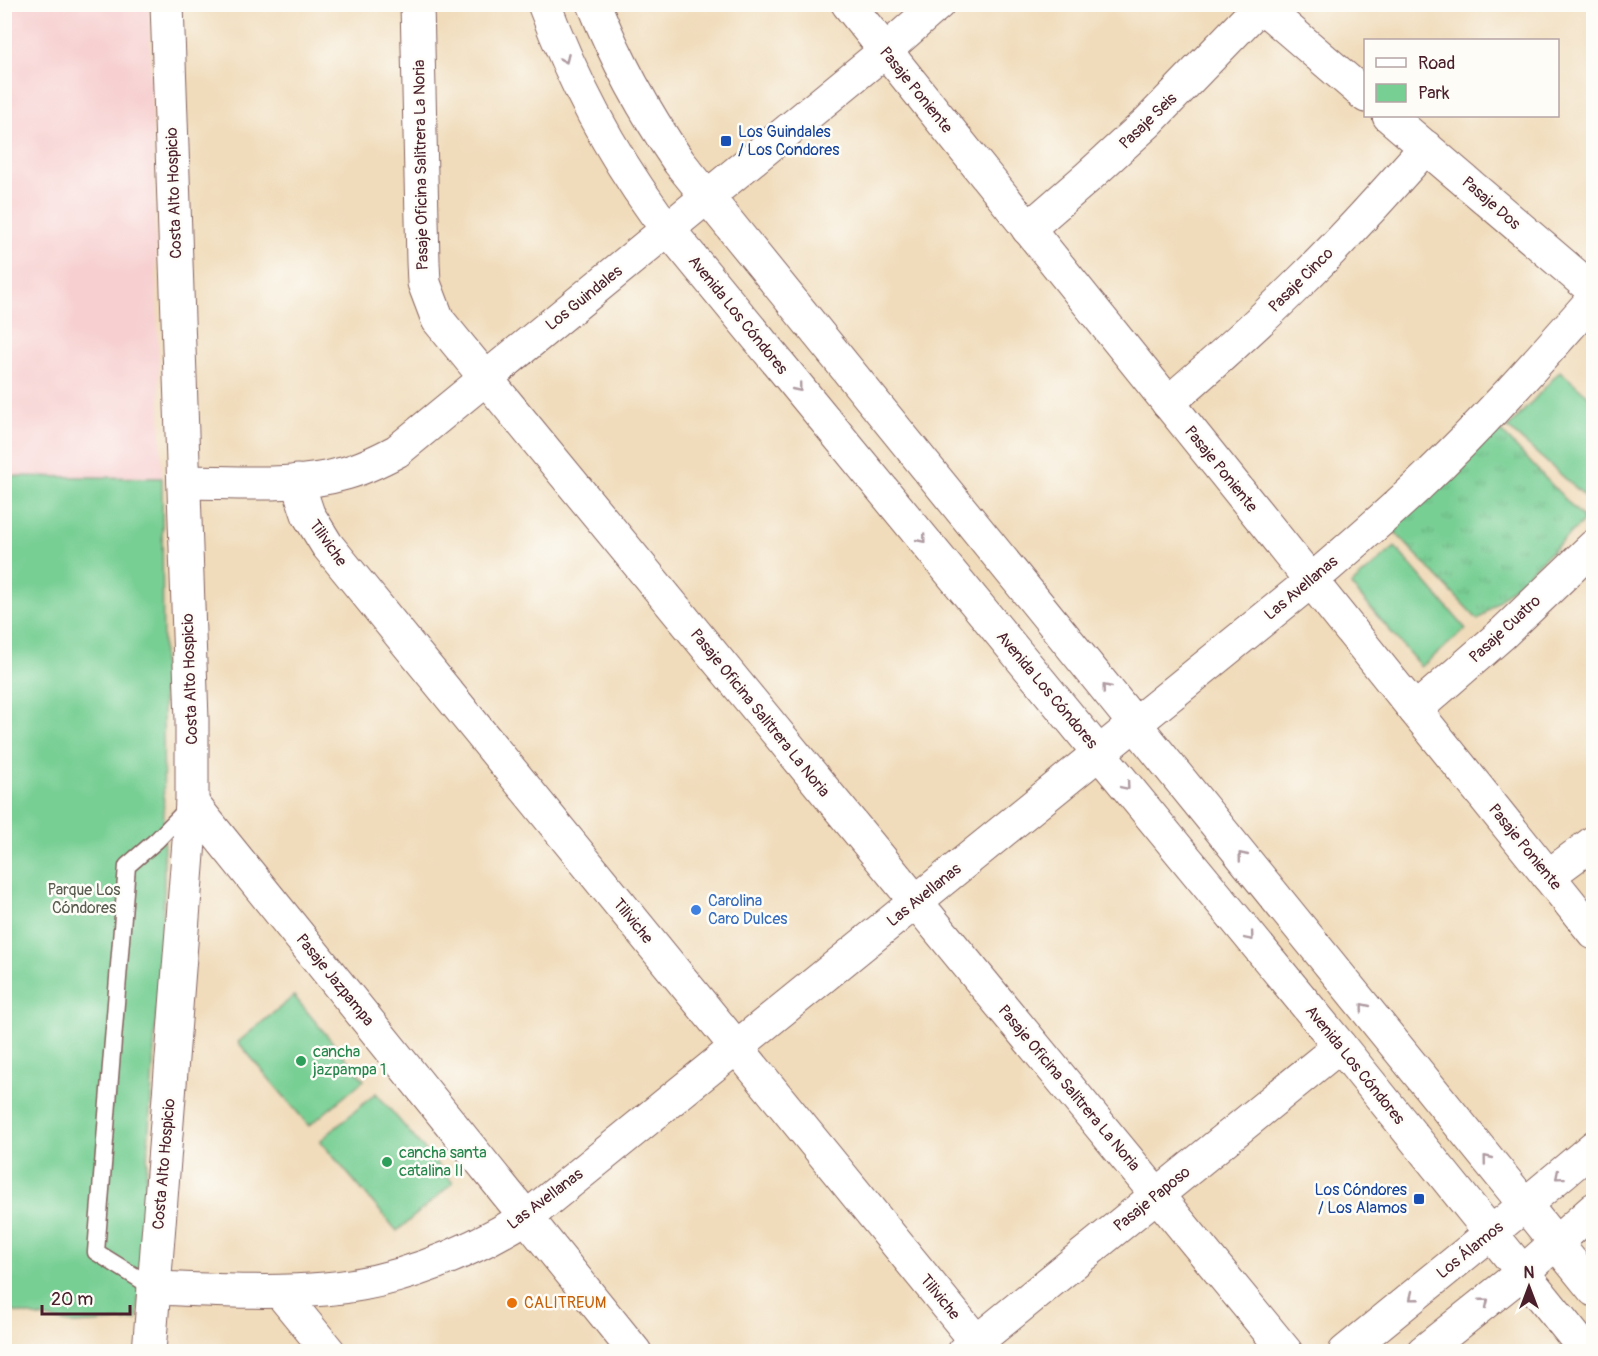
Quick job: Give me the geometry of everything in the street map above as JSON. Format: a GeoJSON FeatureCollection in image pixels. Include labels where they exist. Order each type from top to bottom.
{"type":"FeatureCollection","features":[{"type":"Feature","properties":{"kind":"street","name":"Costa Alto Hospicio"},"geometry":{"type":"LineString","coordinates":[[149,1352],[192,804],[192,720],[167,4]]}},
{"type":"Feature","properties":{"kind":"street","name":"Pasaje Oficina Salitrera La Noria"},"geometry":{"type":"LineString","coordinates":[[417,4],[424,283],[438,320],[1286,1352]]}},
{"type":"Feature","properties":{"kind":"street","name":"Avenida Los Cóndores"},"geometry":{"type":"LineString","coordinates":[[544,4],[579,88],[605,138],[635,185],[668,229],[1340,1046],[1587,1352]]}},
{"type":"Feature","properties":{"kind":"street"},"geometry":{"type":"LineString","coordinates":[[594,4],[609,43],[633,90],[667,144],[707,197],[1593,1290]]}},
{"type":"Feature","properties":{"kind":"street","name":"Pasaje Poniente"},"geometry":{"type":"LineString","coordinates":[[848,4],[1593,933]]}},
{"type":"Feature","properties":{"kind":"street","name":"Los Guindales"},"geometry":{"type":"LineString","coordinates":[[184,482],[321,479],[372,464],[397,451],[885,51],[938,4]]}},
{"type":"Feature","properties":{"kind":"street"},"geometry":{"type":"LineString","coordinates":[[1260,5],[1364,95]]}},
{"type":"Feature","properties":{"kind":"street","name":"Pasaje Seis"},"geometry":{"type":"LineString","coordinates":[[1028,229],[1148,122],[1260,5]]}},
{"type":"Feature","properties":{"kind":"street","name":"Pasaje Dos"},"geometry":{"type":"LineString","coordinates":[[1390,117],[1593,291]]}},
{"type":"Feature","properties":{"kind":"street","name":"Pasaje Cinco"},"geometry":{"type":"LineString","coordinates":[[1168,403],[1302,281],[1426,147]]}},
{"type":"Feature","properties":{"kind":"street","name":"Las Avellanas"},"geometry":{"type":"LineString","coordinates":[[154,1288],[280,1292],[349,1286],[417,1270],[455,1256],[526,1217],[1311,581],[1417,487],[1468,437],[1535,366],[1593,298]]}},
{"type":"Feature","properties":{"kind":"street","name":"Tiliviche"},"geometry":{"type":"LineString","coordinates":[[297,481],[308,514],[327,545],[736,1047],[975,1348]]}},
{"type":"Feature","properties":{"kind":"street","name":"Pasaje Cuatro"},"geometry":{"type":"LineString","coordinates":[[1415,710],[1501,635],[1593,546]]}},
{"type":"Feature","properties":{"kind":"street","name":"Pasaje Jazpampa"},"geometry":{"type":"LineString","coordinates":[[192,804],[635,1352]]}},
{"type":"Feature","properties":{"kind":"street"},"geometry":{"type":"LineString","coordinates":[[1548,876],[1593,842]]}},
{"type":"Feature","properties":{"kind":"street","name":"Pasaje Paposo"},"geometry":{"type":"LineString","coordinates":[[975,1348],[1157,1195],[1340,1046]]}},
{"type":"Feature","properties":{"kind":"street","name":"Los Álamos"},"geometry":{"type":"LineString","coordinates":[[1345,1352],[1593,1147]]}},
{"type":"Feature","properties":{"kind":"street"},"geometry":{"type":"LineString","coordinates":[[1423,1352],[1522,1272],[1593,1209]]}},
{"type":"Feature","properties":{"kind":"street"},"geometry":{"type":"LineString","coordinates":[[280,1292],[329,1352]]}},
{"type":"Feature","properties":{"kind":"lane"},"geometry":{"type":"LineString","coordinates":[[154,1288],[96,1252],[127,866],[157,840],[192,804]]}},
{"type":"Feature","properties":{"kind":"shaded area"},"geometry":{"type":"Polygon","coordinates":[[[5,5],[149,5],[162,478],[5,476],[5,5]]]}},
{"type":"Feature","properties":{"kind":"green space"},"geometry":{"type":"Polygon","coordinates":[[[1560,371],[1593,400],[1593,503],[1508,428],[1560,371]]]}},
{"type":"Feature","properties":{"kind":"green space"},"geometry":{"type":"Polygon","coordinates":[[[1498,428],[1585,520],[1478,620],[1391,528],[1498,428]]]}},
{"type":"Feature","properties":{"kind":"green space","name":"Parque Los Cóndores"},"geometry":{"type":"Polygon","coordinates":[[[5,476],[162,478],[164,893],[137,1320],[74,1324],[5,1310],[5,476]]]}},
{"type":"Feature","properties":{"kind":"green space"},"geometry":{"type":"Polygon","coordinates":[[[1395,547],[1466,629],[1421,667],[1351,585],[1395,547]]]}},
{"type":"Feature","properties":{"kind":"green space","name":"cancha jazpampa 1"},"geometry":{"type":"Polygon","coordinates":[[[294,996],[364,1080],[309,1126],[238,1042],[294,996]]]}},
{"type":"Feature","properties":{"kind":"green space","name":"cancha santa catalina II"},"geometry":{"type":"Polygon","coordinates":[[[376,1093],[453,1183],[397,1231],[320,1141],[376,1093]]]}},
{"type":"Feature","properties":{"kind":"place","name":"Los Guindales / Los Condores"},"geometry":{"type":"Point","coordinates":[726,141]}},
{"type":"Feature","properties":{"kind":"place","name":"Carolina Caro Dulces"},"geometry":{"type":"Point","coordinates":[696,910]}},
{"type":"Feature","properties":{"kind":"place","name":"cancha jazpampa 1"},"geometry":{"type":"Point","coordinates":[301,1061]}},
{"type":"Feature","properties":{"kind":"place","name":"cancha santa catalina II"},"geometry":{"type":"Point","coordinates":[387,1162]}},
{"type":"Feature","properties":{"kind":"place","name":"Los Cóndores / Los Alamos"},"geometry":{"type":"Point","coordinates":[1419,1199]}},
{"type":"Feature","properties":{"kind":"place","name":"CALITREUM"},"geometry":{"type":"Point","coordinates":[512,1303]}}]}
